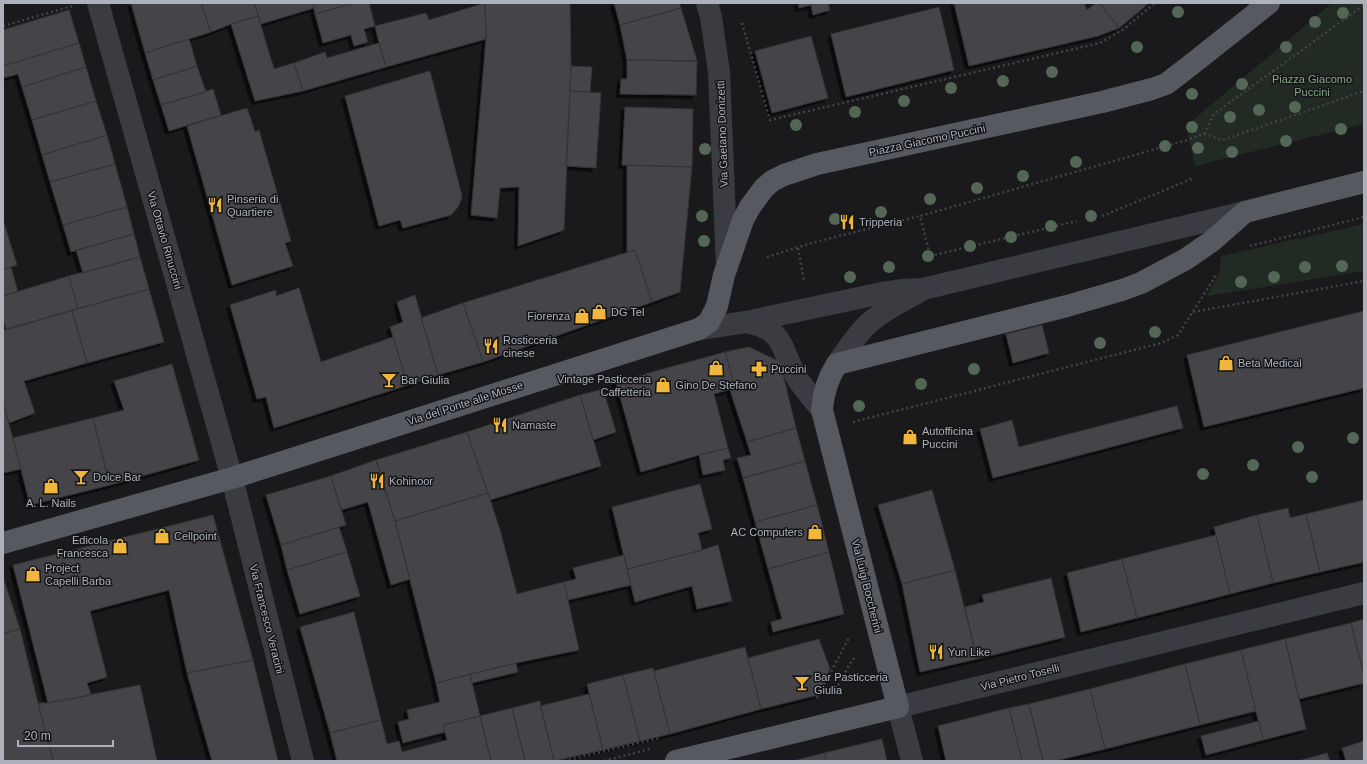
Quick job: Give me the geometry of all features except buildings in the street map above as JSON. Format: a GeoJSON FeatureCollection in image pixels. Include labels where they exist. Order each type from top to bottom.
{"type":"FeatureCollection","features":[{"type":"Feature","properties":{"kind":"main road","name":"Piazza Giacomo Puccini"},"geometry":{"type":"LineString","coordinates":[[699,329],[709,322],[717,306],[727,267],[743,220],[750,207],[764,188],[772,181],[784,175],[817,164],[1102,102],[1166,84],[1269,3]]}},
{"type":"Feature","properties":{"kind":"main road"},"geometry":{"type":"LineString","coordinates":[[822,410],[823,395],[828,381],[837,364],[1067,306],[1141,283],[1174,266],[1199,250],[1212,241],[1245,212],[1364,182]]}},
{"type":"Feature","properties":{"kind":"main road","name":"Via del Ponte alle Mosse"},"geometry":{"type":"LineString","coordinates":[[3,543],[232,478],[699,329]]}},
{"type":"Feature","properties":{"kind":"main road","name":"Via Luigi Boccherini"},"geometry":{"type":"LineString","coordinates":[[822,410],[898,707]]}},
{"type":"Feature","properties":{"kind":"main road","name":"Via Pietro Toselli"},"geometry":{"type":"LineString","coordinates":[[676,761],[898,707]]}},
{"type":"Feature","properties":{"kind":"street","name":"Via Ottavio Rinuccini"},"geometry":{"type":"LineString","coordinates":[[98,3],[232,478]]}},
{"type":"Feature","properties":{"kind":"street","name":"Via Gaetano Donizetti"},"geometry":{"type":"LineString","coordinates":[[707,3],[711,17],[719,72],[727,267]]}},
{"type":"Feature","properties":{"kind":"street"},"geometry":{"type":"LineString","coordinates":[[699,329],[746,322],[882,293],[923,289],[1245,212]]}},
{"type":"Feature","properties":{"kind":"street"},"geometry":{"type":"LineString","coordinates":[[837,364],[851,344],[869,324],[898,303],[923,289]]}},
{"type":"Feature","properties":{"kind":"street"},"geometry":{"type":"LineString","coordinates":[[746,322],[767,328],[775,334],[797,376],[807,392],[822,410]]}},
{"type":"Feature","properties":{"kind":"street","name":"Via Francesco Veracini"},"geometry":{"type":"LineString","coordinates":[[232,478],[303,761]]}},
{"type":"Feature","properties":{"kind":"street","name":"Via Pietro Toselli"},"geometry":{"type":"LineString","coordinates":[[898,707],[1364,593]]}},
{"type":"Feature","properties":{"kind":"street","name":"Via Luigi Boccherini"},"geometry":{"type":"LineString","coordinates":[[898,707],[912,761]]}},
{"type":"Feature","properties":{"kind":"path"},"geometry":{"type":"LineString","coordinates":[[740,18],[770,120],[1100,43],[1124,29],[1155,3]]}},
{"type":"Feature","properties":{"kind":"path"},"geometry":{"type":"LineString","coordinates":[[3,26],[72,5]]}},
{"type":"Feature","properties":{"kind":"path"},"geometry":{"type":"LineString","coordinates":[[1204,134],[1214,114],[1364,5]]}},
{"type":"Feature","properties":{"kind":"path"},"geometry":{"type":"LineString","coordinates":[[767,257],[815,242],[920,216],[1204,134],[1223,140],[1364,91]]}},
{"type":"Feature","properties":{"kind":"path"},"geometry":{"type":"LineString","coordinates":[[1095,217],[1194,178]]}},
{"type":"Feature","properties":{"kind":"path"},"geometry":{"type":"LineString","coordinates":[[920,216],[931,262]]}},
{"type":"Feature","properties":{"kind":"path"},"geometry":{"type":"LineString","coordinates":[[1244,247],[1364,217]]}},
{"type":"Feature","properties":{"kind":"path"},"geometry":{"type":"LineString","coordinates":[[930,256],[1080,221]]}},
{"type":"Feature","properties":{"kind":"path"},"geometry":{"type":"LineString","coordinates":[[798,248],[806,287]]}},
{"type":"Feature","properties":{"kind":"path"},"geometry":{"type":"LineString","coordinates":[[851,423],[1161,342],[1178,335],[1215,277],[1214,272]]}},
{"type":"Feature","properties":{"kind":"path"},"geometry":{"type":"LineString","coordinates":[[1192,312],[1364,281]]}},
{"type":"Feature","properties":{"kind":"path"},"geometry":{"type":"LineString","coordinates":[[816,699],[853,630]]}},
{"type":"Feature","properties":{"kind":"path"},"geometry":{"type":"LineString","coordinates":[[564,761],[663,737]]}},
{"type":"Feature","properties":{"kind":"green space","name":"Piazza Giacomo Puccini"},"geometry":{"type":"Polygon","coordinates":[[[1332,3],[1364,3],[1364,124],[1195,166],[1186,126],[1332,3]]]}},
{"type":"Feature","properties":{"kind":"green space"},"geometry":{"type":"Polygon","coordinates":[[[1364,224],[1364,271],[1207,296],[1219,274],[1221,256],[1364,224]]]}},
{"type":"Feature","properties":{"kind":"place","name":"Pinseria di Quartiere"},"geometry":{"type":"Point","coordinates":[215,205]}},
{"type":"Feature","properties":{"kind":"place","name":"Tripperia"},"geometry":{"type":"Point","coordinates":[847,222]}},
{"type":"Feature","properties":{"kind":"place","name":"DG Tel"},"geometry":{"type":"Point","coordinates":[599,312]}},
{"type":"Feature","properties":{"kind":"place","name":"Fiorenza"},"geometry":{"type":"Point","coordinates":[582,316]}},
{"type":"Feature","properties":{"kind":"place","name":"Rosticceria cinese"},"geometry":{"type":"Point","coordinates":[491,346]}},
{"type":"Feature","properties":{"kind":"place","name":"Beta Medical"},"geometry":{"type":"Point","coordinates":[1226,363]}},
{"type":"Feature","properties":{"kind":"place","name":"Gino De Stefano"},"geometry":{"type":"Point","coordinates":[716,368]}},
{"type":"Feature","properties":{"kind":"place","name":"Puccini"},"geometry":{"type":"Point","coordinates":[759,369]}},
{"type":"Feature","properties":{"kind":"place","name":"Bar Giulia"},"geometry":{"type":"Point","coordinates":[389,380]}},
{"type":"Feature","properties":{"kind":"place","name":"Vintage Pasticceria Caffetteria"},"geometry":{"type":"Point","coordinates":[663,385]}},
{"type":"Feature","properties":{"kind":"place","name":"Namaste"},"geometry":{"type":"Point","coordinates":[500,425]}},
{"type":"Feature","properties":{"kind":"place","name":"Autofficina Puccini"},"geometry":{"type":"Point","coordinates":[910,437]}},
{"type":"Feature","properties":{"kind":"place","name":"Dolce Bar"},"geometry":{"type":"Point","coordinates":[81,477]}},
{"type":"Feature","properties":{"kind":"place","name":"Kohinoor"},"geometry":{"type":"Point","coordinates":[377,481]}},
{"type":"Feature","properties":{"kind":"place","name":"A. L. Nails"},"geometry":{"type":"Point","coordinates":[51,486]}},
{"type":"Feature","properties":{"kind":"place","name":"AC Computers"},"geometry":{"type":"Point","coordinates":[815,532]}},
{"type":"Feature","properties":{"kind":"place","name":"Cellpoint"},"geometry":{"type":"Point","coordinates":[162,536]}},
{"type":"Feature","properties":{"kind":"place","name":"Edicola Francesca"},"geometry":{"type":"Point","coordinates":[120,546]}},
{"type":"Feature","properties":{"kind":"place","name":"Project Capelli Barba"},"geometry":{"type":"Point","coordinates":[33,574]}},
{"type":"Feature","properties":{"kind":"place","name":"Yun Like"},"geometry":{"type":"Point","coordinates":[936,652]}},
{"type":"Feature","properties":{"kind":"place","name":"Bar Pasticceria Giulia"},"geometry":{"type":"Point","coordinates":[802,683]}}]}
